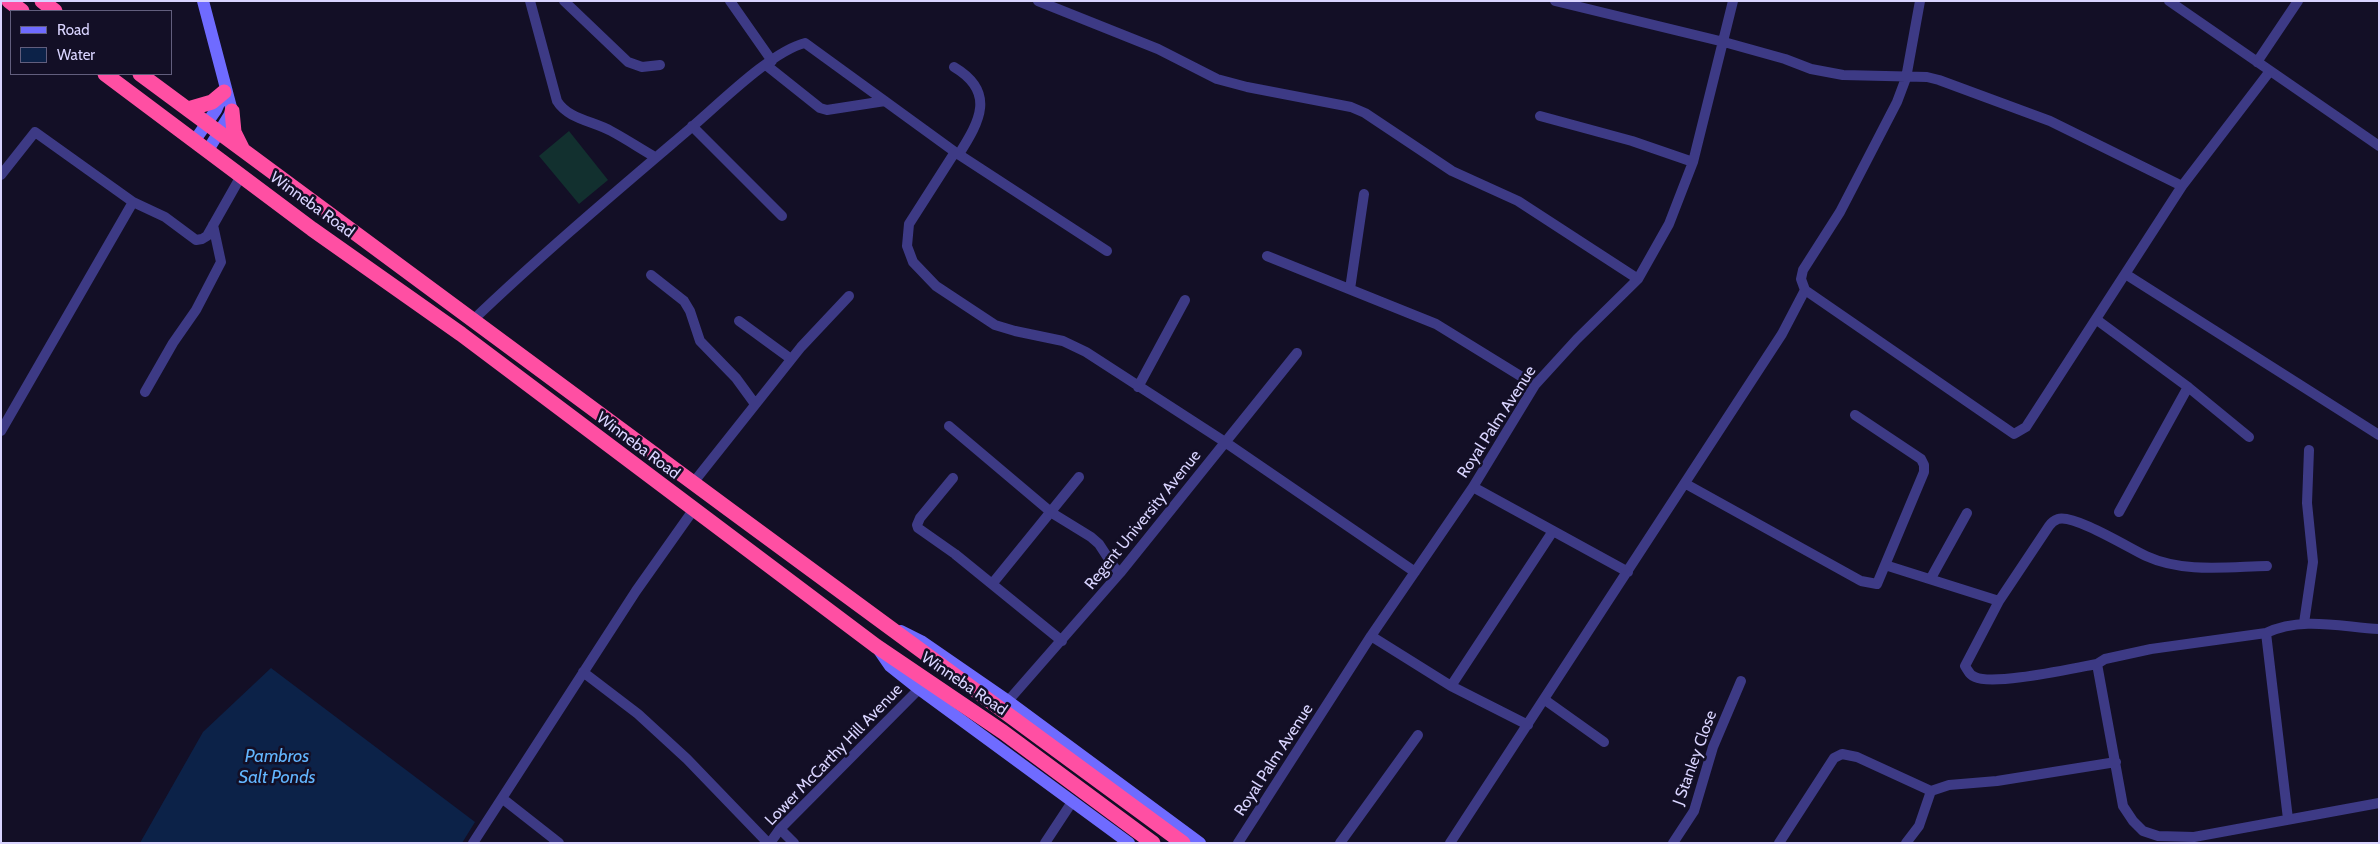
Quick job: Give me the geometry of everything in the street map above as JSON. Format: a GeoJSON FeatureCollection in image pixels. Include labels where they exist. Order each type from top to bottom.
{"type":"FeatureCollection","features":[{"type":"Feature","properties":{"kind":"highway"},"geometry":{"type":"LineString","coordinates":[[9,1],[21,10]]}},
{"type":"Feature","properties":{"kind":"highway"},"geometry":{"type":"LineString","coordinates":[[42,1],[55,10]]}},
{"type":"Feature","properties":{"kind":"highway","name":"Winneba Road"},"geometry":{"type":"LineString","coordinates":[[106,75],[241,176],[461,334],[876,646],[1004,732],[1153,843]]}},
{"type":"Feature","properties":{"kind":"highway","name":"Winneba Road"},"geometry":{"type":"LineString","coordinates":[[141,75],[472,321],[604,415],[885,625],[1183,843]]}},
{"type":"Feature","properties":{"kind":"highway"},"geometry":{"type":"LineString","coordinates":[[188,109],[212,102],[225,89]]}},
{"type":"Feature","properties":{"kind":"highway"},"geometry":{"type":"LineString","coordinates":[[232,112],[234,132],[246,154]]}},
{"type":"Feature","properties":{"kind":"highway"},"geometry":{"type":"LineString","coordinates":[[596,436],[595,424],[604,415]]}},
{"type":"Feature","properties":{"kind":"street"},"geometry":{"type":"LineString","coordinates":[[195,140],[232,112],[203,1]]}},
{"type":"Feature","properties":{"kind":"street"},"geometry":{"type":"LineString","coordinates":[[530,1],[557,101],[561,108],[568,114],[613,132],[655,158]]}},
{"type":"Feature","properties":{"kind":"street"},"geometry":{"type":"LineString","coordinates":[[564,1],[628,62],[642,67],[660,65]]}},
{"type":"Feature","properties":{"kind":"street"},"geometry":{"type":"LineString","coordinates":[[730,1],[769,63],[820,108],[827,110],[885,101]]}},
{"type":"Feature","properties":{"kind":"street"},"geometry":{"type":"LineString","coordinates":[[1038,1],[1158,50],[1216,79],[1351,108],[1365,113],[1452,171],[1518,201],[1638,279]]}},
{"type":"Feature","properties":{"kind":"street"},"geometry":{"type":"LineString","coordinates":[[1555,1],[1724,42],[1785,59],[1811,69],[1843,75],[1927,77],[1940,80],[2050,121],[2182,186]]}},
{"type":"Feature","properties":{"kind":"street","name":"Royal Palm Avenue"},"geometry":{"type":"LineString","coordinates":[[1238,843],[1371,636],[1473,487],[1536,385],[1577,339],[1638,279],[1669,224],[1693,162],[1733,1]]}},
{"type":"Feature","properties":{"kind":"street"},"geometry":{"type":"LineString","coordinates":[[1920,1],[1906,78],[1897,102],[1840,212],[1803,270],[1801,279],[1805,290],[2014,434],[2026,427],[2127,275],[2182,186],[2270,71]]}},
{"type":"Feature","properties":{"kind":"street"},"geometry":{"type":"LineString","coordinates":[[2169,1],[2379,146]]}},
{"type":"Feature","properties":{"kind":"street"},"geometry":{"type":"LineString","coordinates":[[2258,62],[2298,1]]}},
{"type":"Feature","properties":{"kind":"street"},"geometry":{"type":"LineString","coordinates":[[472,321],[530,266],[692,126],[769,63],[797,45],[805,43],[957,153],[1107,251]]}},
{"type":"Feature","properties":{"kind":"street"},"geometry":{"type":"LineString","coordinates":[[954,67],[972,80],[981,96],[978,119],[909,224],[907,246],[913,262],[936,286],[995,325],[1015,332],[1063,341],[1086,352],[1225,442],[1415,572]]}},
{"type":"Feature","properties":{"kind":"street"},"geometry":{"type":"LineString","coordinates":[[208,150],[225,89]]}},
{"type":"Feature","properties":{"kind":"street"},"geometry":{"type":"LineString","coordinates":[[1540,116],[1632,141],[1693,162]]}},
{"type":"Feature","properties":{"kind":"street"},"geometry":{"type":"LineString","coordinates":[[692,126],[782,216]]}},
{"type":"Feature","properties":{"kind":"street"},"geometry":{"type":"LineString","coordinates":[[1,175],[35,132],[133,202],[165,217],[196,240],[207,236],[241,176]]}},
{"type":"Feature","properties":{"kind":"street"},"geometry":{"type":"LineString","coordinates":[[1350,288],[1364,194]]}},
{"type":"Feature","properties":{"kind":"street"},"geometry":{"type":"LineString","coordinates":[[1,431],[133,202]]}},
{"type":"Feature","properties":{"kind":"street"},"geometry":{"type":"LineString","coordinates":[[145,392],[173,343],[196,310],[221,262],[213,226]]}},
{"type":"Feature","properties":{"kind":"street"},"geometry":{"type":"LineString","coordinates":[[1266,256],[1436,324],[1536,385]]}},
{"type":"Feature","properties":{"kind":"street"},"geometry":{"type":"LineString","coordinates":[[650,275],[684,300],[690,311],[700,341],[736,378],[755,404]]}},
{"type":"Feature","properties":{"kind":"street"},"geometry":{"type":"LineString","coordinates":[[2127,275],[2379,435]]}},
{"type":"Feature","properties":{"kind":"street"},"geometry":{"type":"LineString","coordinates":[[1450,843],[1686,484],[1782,334],[1805,290]]}},
{"type":"Feature","properties":{"kind":"street"},"geometry":{"type":"LineString","coordinates":[[693,483],[791,359],[849,296]]}},
{"type":"Feature","properties":{"kind":"street"},"geometry":{"type":"LineString","coordinates":[[1138,387],[1185,300]]}},
{"type":"Feature","properties":{"kind":"street"},"geometry":{"type":"LineString","coordinates":[[2097,320],[2188,387],[2249,437]]}},
{"type":"Feature","properties":{"kind":"street"},"geometry":{"type":"LineString","coordinates":[[739,321],[791,359]]}},
{"type":"Feature","properties":{"kind":"street","name":"Regent University Avenue"},"geometry":{"type":"LineString","coordinates":[[1008,701],[1120,573],[1297,353]]}},
{"type":"Feature","properties":{"kind":"street"},"geometry":{"type":"LineString","coordinates":[[2119,512],[2188,387]]}},
{"type":"Feature","properties":{"kind":"street"},"geometry":{"type":"LineString","coordinates":[[1686,484],[1861,581],[1877,584],[1924,472],[1924,465],[1921,459],[1855,415]]}},
{"type":"Feature","properties":{"kind":"street"},"geometry":{"type":"LineString","coordinates":[[949,426],[1052,513],[1091,537],[1099,544],[1114,568],[1120,573]]}},
{"type":"Feature","properties":{"kind":"street"},"geometry":{"type":"LineString","coordinates":[[2304,623],[2313,562],[2307,503],[2310,450]]}},
{"type":"Feature","properties":{"kind":"street"},"geometry":{"type":"LineString","coordinates":[[992,584],[1052,513],[1079,477]]}},
{"type":"Feature","properties":{"kind":"street"},"geometry":{"type":"LineString","coordinates":[[953,478],[920,518],[917,525],[1062,641]]}},
{"type":"Feature","properties":{"kind":"street"},"geometry":{"type":"LineString","coordinates":[[1473,487],[1628,572]]}},
{"type":"Feature","properties":{"kind":"street"},"geometry":{"type":"LineString","coordinates":[[473,843],[583,672],[694,508]]}},
{"type":"Feature","properties":{"kind":"street"},"geometry":{"type":"LineString","coordinates":[[1931,578],[1967,513]]}},
{"type":"Feature","properties":{"kind":"street"},"geometry":{"type":"LineString","coordinates":[[2266,566],[2206,568],[2168,565],[2144,555],[2105,534],[2064,518],[2057,519],[2049,526],[1999,601],[1966,666],[1968,673],[1975,678],[2011,678],[2097,664],[2105,659],[2151,648],[2266,633],[2279,626],[2304,623],[2379,629]]}},
{"type":"Feature","properties":{"kind":"street"},"geometry":{"type":"LineString","coordinates":[[1451,686],[1552,531]]}},
{"type":"Feature","properties":{"kind":"street"},"geometry":{"type":"LineString","coordinates":[[1886,566],[1931,578],[1999,601]]}},
{"type":"Feature","properties":{"kind":"street"},"geometry":{"type":"LineString","coordinates":[[885,625],[921,640],[1008,701],[1200,843]]}},
{"type":"Feature","properties":{"kind":"street"},"geometry":{"type":"LineString","coordinates":[[2266,633],[2288,819]]}},
{"type":"Feature","properties":{"kind":"street"},"geometry":{"type":"LineString","coordinates":[[1371,636],[1451,686],[1528,724]]}},
{"type":"Feature","properties":{"kind":"street"},"geometry":{"type":"LineString","coordinates":[[876,646],[890,666],[919,689],[1130,843]]}},
{"type":"Feature","properties":{"kind":"street"},"geometry":{"type":"LineString","coordinates":[[2097,664],[2123,806],[2133,821],[2144,831],[2177,840],[2379,804]]}},
{"type":"Feature","properties":{"kind":"street"},"geometry":{"type":"LineString","coordinates":[[583,672],[638,714],[687,759],[769,843]]}},
{"type":"Feature","properties":{"kind":"street","name":"J Stanley Close"},"geometry":{"type":"LineString","coordinates":[[1673,843],[1694,811],[1712,747],[1741,681]]}},
{"type":"Feature","properties":{"kind":"street","name":"Lower McCarthy Hill Avenue"},"geometry":{"type":"LineString","coordinates":[[769,843],[919,689]]}},
{"type":"Feature","properties":{"kind":"street"},"geometry":{"type":"LineString","coordinates":[[1545,700],[1604,742]]}},
{"type":"Feature","properties":{"kind":"street"},"geometry":{"type":"LineString","coordinates":[[1340,843],[1418,735]]}},
{"type":"Feature","properties":{"kind":"street"},"geometry":{"type":"LineString","coordinates":[[1779,843],[1834,758],[1848,754],[1931,791],[1949,785],[1997,781],[2116,762]]}},
{"type":"Feature","properties":{"kind":"street"},"geometry":{"type":"LineString","coordinates":[[1906,843],[1919,826],[1931,791]]}},
{"type":"Feature","properties":{"kind":"street"},"geometry":{"type":"LineString","coordinates":[[503,799],[558,843]]}},
{"type":"Feature","properties":{"kind":"street"},"geometry":{"type":"LineString","coordinates":[[1044,843],[1072,802]]}},
{"type":"Feature","properties":{"kind":"street"},"geometry":{"type":"LineString","coordinates":[[780,830],[794,843]]}},
{"type":"Feature","properties":{"kind":"green space"},"geometry":{"type":"Polygon","coordinates":[[[569,131],[608,180],[579,204],[539,156],[569,131]]]}},
{"type":"Feature","properties":{"kind":"water","name":"Pambros Salt Ponds"},"geometry":{"type":"Polygon","coordinates":[[[271,668],[475,822],[462,843],[140,843],[203,732],[271,668]]]}}]}
